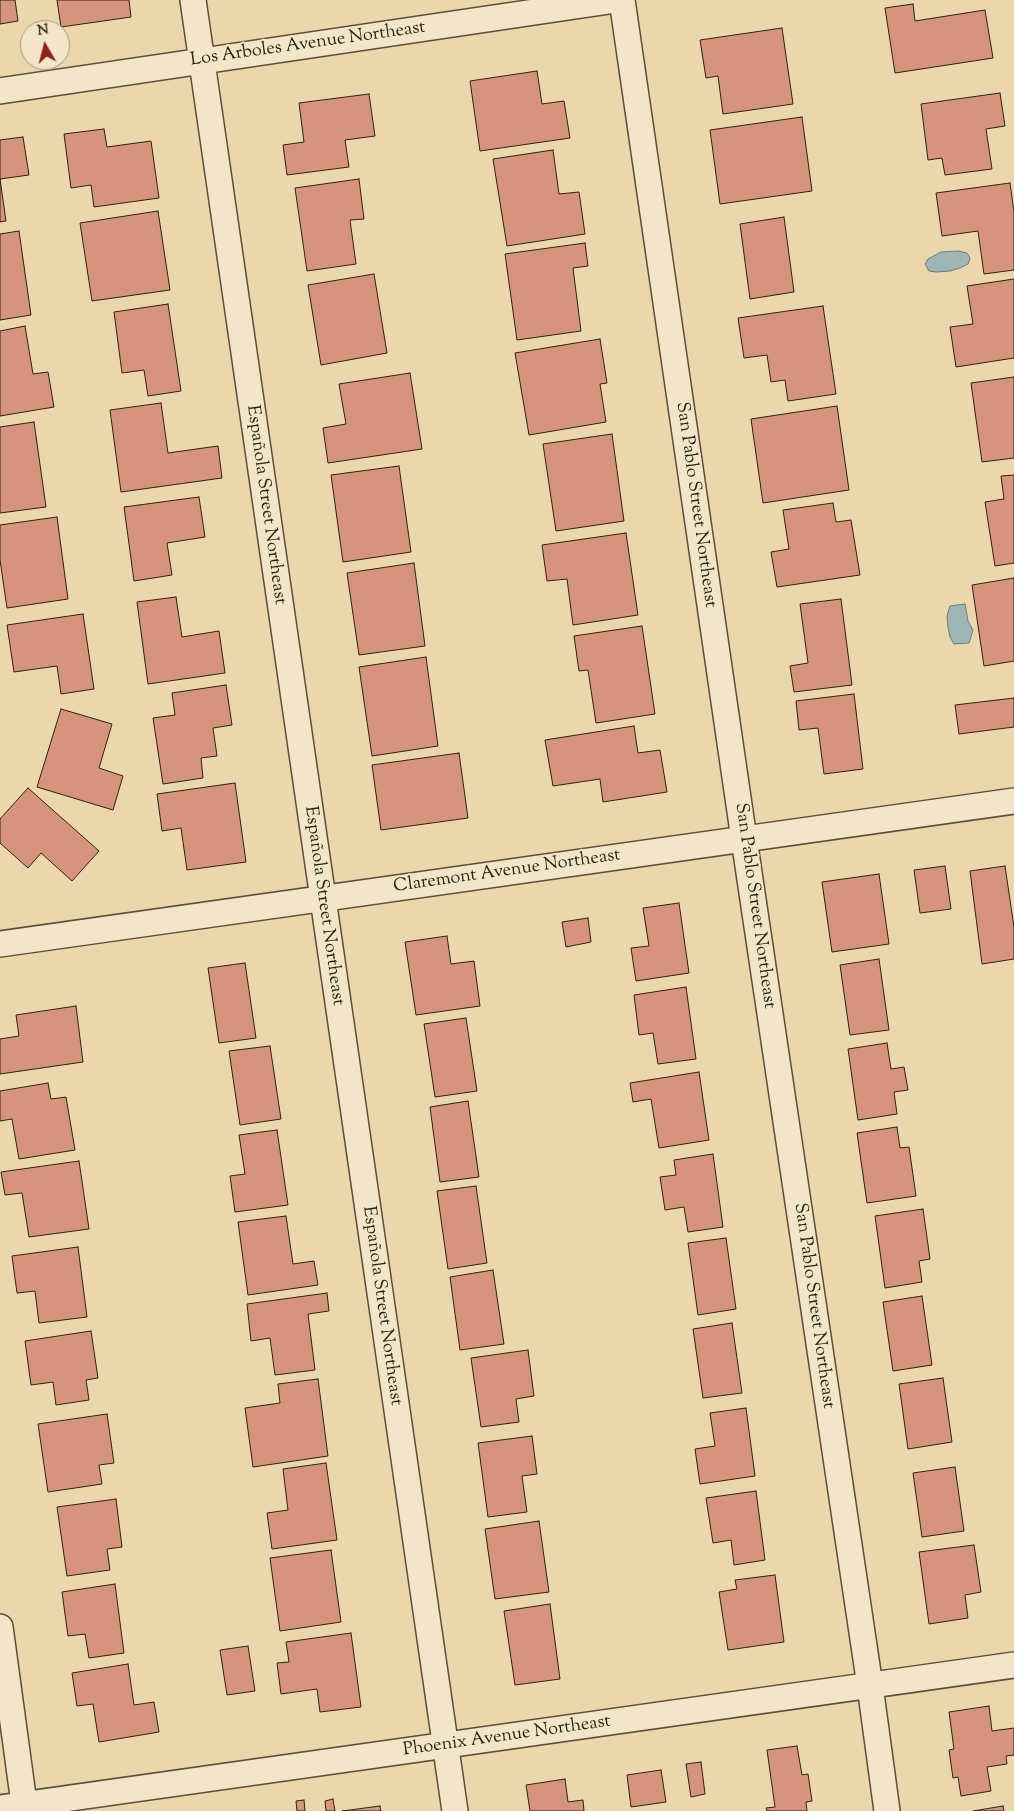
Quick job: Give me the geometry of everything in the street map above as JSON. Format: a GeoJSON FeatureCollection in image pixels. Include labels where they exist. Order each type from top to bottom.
{"type":"FeatureCollection","features":[{"type":"Feature","properties":{"kind":"street","name":"Española Street Northeast"},"geometry":{"type":"LineString","coordinates":[[193,0],[454,1811]]}},
{"type":"Feature","properties":{"kind":"street","name":"Los Arboles Avenue Northeast"},"geometry":{"type":"LineString","coordinates":[[0,91],[616,0]]}},
{"type":"Feature","properties":{"kind":"street","name":"San Pablo Street Northeast"},"geometry":{"type":"LineString","coordinates":[[622,0],[887,1811]]}},
{"type":"Feature","properties":{"kind":"street","name":"Claremont Avenue Northeast"},"geometry":{"type":"LineString","coordinates":[[0,944],[1014,801]]}},
{"type":"Feature","properties":{"kind":"street"},"geometry":{"type":"LineString","coordinates":[[0,1627],[25,1808]]}},
{"type":"Feature","properties":{"kind":"street","name":"Phoenix Avenue Northeast"},"geometry":{"type":"LineString","coordinates":[[0,1808],[25,1808],[1014,1665]]}},
{"type":"Feature","properties":{"kind":"water"},"geometry":{"type":"Polygon","coordinates":[[[958,251],[967,253],[970,258],[968,264],[960,268],[936,272],[929,271],[925,264],[928,259],[941,252],[958,251]]]}},
{"type":"Feature","properties":{"kind":"water"},"geometry":{"type":"Polygon","coordinates":[[[965,604],[968,621],[973,630],[969,643],[954,644],[950,637],[947,616],[950,606],[965,604]]]}},
{"type":"Feature","properties":{"kind":"building"},"geometry":{"type":"Polygon","coordinates":[[[0,0],[15,0],[18,21],[0,24],[0,0]]]}},
{"type":"Feature","properties":{"kind":"building"},"geometry":{"type":"Polygon","coordinates":[[[57,0],[129,0],[131,17],[70,26],[70,20],[60,20],[57,0]]]}},
{"type":"Feature","properties":{"kind":"building"},"geometry":{"type":"Polygon","coordinates":[[[913,4],[915,21],[985,10],[993,58],[895,73],[885,8],[913,4]]]}},
{"type":"Feature","properties":{"kind":"building"},"geometry":{"type":"Polygon","coordinates":[[[782,28],[793,104],[723,114],[718,76],[706,78],[700,40],[782,28]]]}},
{"type":"Feature","properties":{"kind":"building"},"geometry":{"type":"Polygon","coordinates":[[[537,71],[542,104],[564,101],[570,138],[480,151],[470,81],[537,71]]]}},
{"type":"Feature","properties":{"kind":"building"},"geometry":{"type":"Polygon","coordinates":[[[1000,93],[1005,126],[986,129],[992,169],[945,175],[942,158],[928,160],[921,104],[1000,93]]]}},
{"type":"Feature","properties":{"kind":"building"},"geometry":{"type":"Polygon","coordinates":[[[369,94],[375,136],[345,140],[349,167],[287,175],[283,145],[304,142],[299,103],[369,94]]]}},
{"type":"Feature","properties":{"kind":"building"},"geometry":{"type":"Polygon","coordinates":[[[802,117],[812,191],[720,204],[710,130],[802,117]]]}},
{"type":"Feature","properties":{"kind":"building"},"geometry":{"type":"Polygon","coordinates":[[[104,129],[107,147],[151,141],[159,198],[94,207],[91,185],[71,188],[64,134],[104,129]]]}},
{"type":"Feature","properties":{"kind":"building"},"geometry":{"type":"Polygon","coordinates":[[[23,137],[29,175],[0,179],[0,140],[23,137]]]}},
{"type":"Feature","properties":{"kind":"building"},"geometry":{"type":"Polygon","coordinates":[[[553,150],[559,194],[579,192],[585,234],[507,246],[493,159],[553,150]]]}},
{"type":"Feature","properties":{"kind":"building"},"geometry":{"type":"Polygon","coordinates":[[[0,179],[6,221],[0,222],[0,179]]]}},
{"type":"Feature","properties":{"kind":"building"},"geometry":{"type":"Polygon","coordinates":[[[359,179],[364,219],[350,220],[356,264],[307,271],[295,188],[359,179]]]}},
{"type":"Feature","properties":{"kind":"building"},"geometry":{"type":"Polygon","coordinates":[[[1010,183],[1014,212],[1014,270],[984,274],[978,231],[942,236],[936,193],[1010,183]]]}},
{"type":"Feature","properties":{"kind":"building"},"geometry":{"type":"Polygon","coordinates":[[[158,211],[170,290],[92,301],[80,223],[158,211]]]}},
{"type":"Feature","properties":{"kind":"building"},"geometry":{"type":"Polygon","coordinates":[[[784,217],[794,292],[750,299],[740,224],[784,217]]]}},
{"type":"Feature","properties":{"kind":"building"},"geometry":{"type":"Polygon","coordinates":[[[19,231],[31,315],[0,320],[0,234],[19,231]]]}},
{"type":"Feature","properties":{"kind":"building"},"geometry":{"type":"Polygon","coordinates":[[[585,243],[588,266],[573,268],[581,331],[517,340],[505,254],[585,243]]]}},
{"type":"Feature","properties":{"kind":"building"},"geometry":{"type":"Polygon","coordinates":[[[374,274],[387,353],[321,365],[308,285],[374,274]]]}},
{"type":"Feature","properties":{"kind":"building"},"geometry":{"type":"Polygon","coordinates":[[[1014,279],[1014,358],[956,367],[950,327],[973,324],[967,286],[1014,279]]]}},
{"type":"Feature","properties":{"kind":"building"},"geometry":{"type":"Polygon","coordinates":[[[168,304],[181,391],[148,396],[144,370],[122,373],[114,312],[168,304]]]}},
{"type":"Feature","properties":{"kind":"building"},"geometry":{"type":"Polygon","coordinates":[[[823,306],[836,394],[788,401],[785,380],[771,382],[767,355],[744,358],[738,318],[823,306]]]}},
{"type":"Feature","properties":{"kind":"building"},"geometry":{"type":"Polygon","coordinates":[[[25,326],[33,374],[48,372],[54,407],[0,416],[0,331],[25,326]]]}},
{"type":"Feature","properties":{"kind":"building"},"geometry":{"type":"Polygon","coordinates":[[[600,339],[607,383],[600,384],[606,422],[529,435],[515,353],[600,339]]]}},
{"type":"Feature","properties":{"kind":"building"},"geometry":{"type":"Polygon","coordinates":[[[410,373],[422,449],[328,463],[323,428],[346,424],[339,384],[410,373]]]}},
{"type":"Feature","properties":{"kind":"building"},"geometry":{"type":"Polygon","coordinates":[[[1014,377],[1014,458],[982,462],[971,383],[1014,377]]]}},
{"type":"Feature","properties":{"kind":"building"},"geometry":{"type":"Polygon","coordinates":[[[161,403],[168,453],[218,446],[222,478],[121,492],[110,410],[161,403]]]}},
{"type":"Feature","properties":{"kind":"building"},"geometry":{"type":"Polygon","coordinates":[[[837,406],[849,490],[763,503],[751,419],[837,406]]]}},
{"type":"Feature","properties":{"kind":"building"},"geometry":{"type":"Polygon","coordinates":[[[34,422],[46,507],[0,513],[0,427],[34,422]]]}},
{"type":"Feature","properties":{"kind":"building"},"geometry":{"type":"Polygon","coordinates":[[[612,434],[624,521],[556,531],[543,444],[612,434]]]}},
{"type":"Feature","properties":{"kind":"building"},"geometry":{"type":"Polygon","coordinates":[[[399,466],[411,552],[343,562],[331,475],[399,466]]]}},
{"type":"Feature","properties":{"kind":"building"},"geometry":{"type":"Polygon","coordinates":[[[1014,475],[1014,563],[995,566],[985,502],[1004,499],[1001,476],[1014,475]]]}},
{"type":"Feature","properties":{"kind":"building"},"geometry":{"type":"Polygon","coordinates":[[[199,497],[205,537],[167,543],[172,575],[134,581],[124,507],[199,497]]]}},
{"type":"Feature","properties":{"kind":"building"},"geometry":{"type":"Polygon","coordinates":[[[833,503],[836,522],[851,520],[860,575],[777,587],[771,552],[789,549],[783,510],[833,503]]]}},
{"type":"Feature","properties":{"kind":"building"},"geometry":{"type":"Polygon","coordinates":[[[57,517],[68,599],[7,608],[0,560],[0,525],[57,517]]]}},
{"type":"Feature","properties":{"kind":"building"},"geometry":{"type":"Polygon","coordinates":[[[626,533],[638,615],[573,625],[567,579],[547,581],[542,545],[626,533]]]}},
{"type":"Feature","properties":{"kind":"building"},"geometry":{"type":"Polygon","coordinates":[[[414,563],[425,646],[359,655],[347,573],[414,563]]]}},
{"type":"Feature","properties":{"kind":"building"},"geometry":{"type":"Polygon","coordinates":[[[1014,578],[1014,661],[984,666],[972,585],[1014,578]]]}},
{"type":"Feature","properties":{"kind":"building"},"geometry":{"type":"Polygon","coordinates":[[[176,597],[182,637],[219,631],[225,673],[148,684],[137,602],[176,597]]]}},
{"type":"Feature","properties":{"kind":"building"},"geometry":{"type":"Polygon","coordinates":[[[841,599],[852,685],[794,692],[790,666],[808,663],[800,604],[841,599]]]}},
{"type":"Feature","properties":{"kind":"building"},"geometry":{"type":"Polygon","coordinates":[[[83,614],[94,689],[61,694],[57,666],[14,672],[7,625],[83,614]]]}},
{"type":"Feature","properties":{"kind":"building"},"geometry":{"type":"Polygon","coordinates":[[[642,626],[655,714],[596,723],[588,670],[579,671],[574,636],[642,626]]]}},
{"type":"Feature","properties":{"kind":"building"},"geometry":{"type":"Polygon","coordinates":[[[426,657],[438,746],[372,756],[359,667],[426,657]]]}},
{"type":"Feature","properties":{"kind":"building"},"geometry":{"type":"Polygon","coordinates":[[[226,685],[232,725],[213,728],[217,756],[201,758],[203,778],[163,784],[153,718],[175,715],[172,693],[226,685]]]}},
{"type":"Feature","properties":{"kind":"building"},"geometry":{"type":"Polygon","coordinates":[[[854,694],[863,769],[824,774],[818,728],[799,730],[796,701],[854,694]]]}},
{"type":"Feature","properties":{"kind":"building"},"geometry":{"type":"Polygon","coordinates":[[[1014,698],[1014,727],[959,734],[955,705],[1014,698]]]}},
{"type":"Feature","properties":{"kind":"building"},"geometry":{"type":"Polygon","coordinates":[[[61,709],[112,724],[99,768],[123,776],[113,810],[37,787],[61,709]]]}},
{"type":"Feature","properties":{"kind":"building"},"geometry":{"type":"Polygon","coordinates":[[[634,726],[638,753],[660,750],[667,792],[603,802],[600,779],[553,786],[545,740],[634,726]]]}},
{"type":"Feature","properties":{"kind":"building"},"geometry":{"type":"Polygon","coordinates":[[[459,753],[468,818],[381,830],[372,765],[459,753]]]}},
{"type":"Feature","properties":{"kind":"building"},"geometry":{"type":"Polygon","coordinates":[[[235,783],[246,862],[187,870],[181,828],[162,831],[157,794],[235,783]]]}},
{"type":"Feature","properties":{"kind":"building"},"geometry":{"type":"Polygon","coordinates":[[[28,788],[99,851],[72,881],[41,853],[28,868],[0,843],[0,819],[28,788]]]}},
{"type":"Feature","properties":{"kind":"building"},"geometry":{"type":"Polygon","coordinates":[[[945,866],[951,909],[920,913],[914,870],[945,866]]]}},
{"type":"Feature","properties":{"kind":"building"},"geometry":{"type":"Polygon","coordinates":[[[1005,866],[1014,927],[1014,959],[982,964],[970,871],[1005,866]]]}},
{"type":"Feature","properties":{"kind":"building"},"geometry":{"type":"Polygon","coordinates":[[[879,874],[889,944],[832,952],[822,882],[879,874]]]}},
{"type":"Feature","properties":{"kind":"building"},"geometry":{"type":"Polygon","coordinates":[[[679,903],[689,973],[636,981],[631,948],[649,946],[643,908],[679,903]]]}},
{"type":"Feature","properties":{"kind":"building"},"geometry":{"type":"Polygon","coordinates":[[[588,918],[591,942],[566,947],[562,922],[588,918]]]}},
{"type":"Feature","properties":{"kind":"building"},"geometry":{"type":"Polygon","coordinates":[[[447,936],[451,964],[474,961],[480,1006],[416,1015],[405,942],[447,936]]]}},
{"type":"Feature","properties":{"kind":"building"},"geometry":{"type":"Polygon","coordinates":[[[879,959],[889,1030],[850,1035],[840,965],[879,959]]]}},
{"type":"Feature","properties":{"kind":"building"},"geometry":{"type":"Polygon","coordinates":[[[245,963],[256,1038],[219,1043],[208,968],[245,963]]]}},
{"type":"Feature","properties":{"kind":"building"},"geometry":{"type":"Polygon","coordinates":[[[686,987],[696,1059],[658,1064],[653,1033],[639,1035],[634,995],[686,987]]]}},
{"type":"Feature","properties":{"kind":"building"},"geometry":{"type":"Polygon","coordinates":[[[76,1006],[83,1062],[0,1074],[0,1039],[19,1036],[16,1015],[76,1006]]]}},
{"type":"Feature","properties":{"kind":"building"},"geometry":{"type":"Polygon","coordinates":[[[466,1018],[477,1091],[435,1097],[424,1024],[466,1018]]]}},
{"type":"Feature","properties":{"kind":"building"},"geometry":{"type":"Polygon","coordinates":[[[887,1043],[891,1069],[904,1067],[908,1090],[894,1092],[897,1114],[858,1120],[848,1049],[887,1043]]]}},
{"type":"Feature","properties":{"kind":"building"},"geometry":{"type":"Polygon","coordinates":[[[270,1046],[281,1119],[240,1125],[229,1051],[270,1046]]]}},
{"type":"Feature","properties":{"kind":"building"},"geometry":{"type":"Polygon","coordinates":[[[699,1072],[709,1140],[659,1148],[651,1099],[633,1102],[630,1083],[699,1072]]]}},
{"type":"Feature","properties":{"kind":"building"},"geometry":{"type":"Polygon","coordinates":[[[48,1083],[51,1099],[66,1097],[75,1150],[19,1159],[12,1119],[0,1121],[0,1091],[48,1083]]]}},
{"type":"Feature","properties":{"kind":"building"},"geometry":{"type":"Polygon","coordinates":[[[468,1101],[479,1177],[440,1182],[430,1107],[468,1101]]]}},
{"type":"Feature","properties":{"kind":"building"},"geometry":{"type":"Polygon","coordinates":[[[897,1127],[900,1148],[909,1147],[916,1196],[867,1203],[857,1133],[897,1127]]]}},
{"type":"Feature","properties":{"kind":"building"},"geometry":{"type":"Polygon","coordinates":[[[277,1130],[288,1205],[235,1212],[230,1176],[245,1174],[239,1135],[277,1130]]]}},
{"type":"Feature","properties":{"kind":"building"},"geometry":{"type":"Polygon","coordinates":[[[713,1154],[723,1227],[688,1232],[684,1207],[665,1210],[660,1177],[676,1175],[674,1160],[713,1154]]]}},
{"type":"Feature","properties":{"kind":"building"},"geometry":{"type":"Polygon","coordinates":[[[79,1161],[89,1229],[29,1237],[22,1193],[5,1195],[1,1172],[79,1161]]]}},
{"type":"Feature","properties":{"kind":"building"},"geometry":{"type":"Polygon","coordinates":[[[476,1186],[487,1263],[448,1269],[437,1191],[476,1186]]]}},
{"type":"Feature","properties":{"kind":"building"},"geometry":{"type":"Polygon","coordinates":[[[923,1209],[930,1259],[919,1261],[922,1282],[885,1288],[875,1216],[923,1209]]]}},
{"type":"Feature","properties":{"kind":"building"},"geometry":{"type":"Polygon","coordinates":[[[286,1216],[293,1264],[314,1261],[318,1285],[248,1295],[238,1222],[286,1216]]]}},
{"type":"Feature","properties":{"kind":"building"},"geometry":{"type":"Polygon","coordinates":[[[726,1238],[736,1309],[698,1315],[688,1243],[726,1238]]]}},
{"type":"Feature","properties":{"kind":"building"},"geometry":{"type":"Polygon","coordinates":[[[78,1247],[87,1317],[39,1323],[35,1291],[17,1293],[12,1256],[78,1247]]]}},
{"type":"Feature","properties":{"kind":"building"},"geometry":{"type":"Polygon","coordinates":[[[493,1270],[504,1344],[460,1350],[450,1277],[493,1270]]]}},
{"type":"Feature","properties":{"kind":"building"},"geometry":{"type":"Polygon","coordinates":[[[327,1293],[329,1311],[308,1314],[315,1370],[275,1375],[270,1338],[251,1341],[247,1304],[327,1293]]]}},
{"type":"Feature","properties":{"kind":"building"},"geometry":{"type":"Polygon","coordinates":[[[922,1296],[932,1365],[893,1371],[883,1302],[922,1296]]]}},
{"type":"Feature","properties":{"kind":"building"},"geometry":{"type":"Polygon","coordinates":[[[732,1323],[742,1393],[703,1398],[693,1329],[732,1323]]]}},
{"type":"Feature","properties":{"kind":"building"},"geometry":{"type":"Polygon","coordinates":[[[91,1331],[98,1378],[86,1380],[89,1400],[56,1405],[53,1382],[31,1385],[25,1341],[91,1331]]]}},
{"type":"Feature","properties":{"kind":"building"},"geometry":{"type":"Polygon","coordinates":[[[528,1350],[534,1396],[516,1399],[519,1422],[481,1427],[471,1358],[528,1350]]]}},
{"type":"Feature","properties":{"kind":"building"},"geometry":{"type":"Polygon","coordinates":[[[943,1378],[952,1442],[908,1449],[899,1384],[943,1378]]]}},
{"type":"Feature","properties":{"kind":"building"},"geometry":{"type":"Polygon","coordinates":[[[318,1379],[328,1456],[253,1467],[245,1408],[280,1403],[278,1384],[318,1379]]]}},
{"type":"Feature","properties":{"kind":"building"},"geometry":{"type":"Polygon","coordinates":[[[746,1408],[755,1476],[700,1484],[695,1449],[715,1446],[710,1413],[746,1408]]]}},
{"type":"Feature","properties":{"kind":"building"},"geometry":{"type":"Polygon","coordinates":[[[107,1414],[114,1463],[99,1465],[102,1484],[48,1492],[38,1424],[107,1414]]]}},
{"type":"Feature","properties":{"kind":"building"},"geometry":{"type":"Polygon","coordinates":[[[532,1436],[537,1474],[522,1476],[527,1512],[488,1517],[478,1443],[532,1436]]]}},
{"type":"Feature","properties":{"kind":"building"},"geometry":{"type":"Polygon","coordinates":[[[326,1463],[337,1540],[272,1549],[267,1513],[288,1510],[283,1469],[326,1463]]]}},
{"type":"Feature","properties":{"kind":"building"},"geometry":{"type":"Polygon","coordinates":[[[955,1467],[964,1531],[922,1537],[913,1473],[955,1467]]]}},
{"type":"Feature","properties":{"kind":"building"},"geometry":{"type":"Polygon","coordinates":[[[756,1491],[765,1560],[734,1565],[731,1540],[713,1543],[706,1498],[756,1491]]]}},
{"type":"Feature","properties":{"kind":"building"},"geometry":{"type":"Polygon","coordinates":[[[116,1499],[122,1547],[107,1549],[110,1570],[67,1576],[57,1507],[116,1499]]]}},
{"type":"Feature","properties":{"kind":"building"},"geometry":{"type":"Polygon","coordinates":[[[539,1521],[549,1592],[495,1599],[485,1529],[539,1521]]]}},
{"type":"Feature","properties":{"kind":"building"},"geometry":{"type":"Polygon","coordinates":[[[974,1545],[981,1592],[965,1595],[968,1618],[929,1624],[919,1552],[974,1545]]]}},
{"type":"Feature","properties":{"kind":"building"},"geometry":{"type":"Polygon","coordinates":[[[331,1550],[341,1622],[280,1631],[270,1558],[331,1550]]]}},
{"type":"Feature","properties":{"kind":"building"},"geometry":{"type":"Polygon","coordinates":[[[775,1575],[784,1642],[728,1650],[719,1592],[737,1589],[735,1580],[775,1575]]]}},
{"type":"Feature","properties":{"kind":"building"},"geometry":{"type":"Polygon","coordinates":[[[115,1584],[124,1653],[89,1658],[85,1634],[68,1636],[62,1592],[115,1584]]]}},
{"type":"Feature","properties":{"kind":"building"},"geometry":{"type":"Polygon","coordinates":[[[550,1604],[560,1679],[515,1685],[504,1611],[550,1604]]]}},
{"type":"Feature","properties":{"kind":"building"},"geometry":{"type":"Polygon","coordinates":[[[351,1633],[361,1707],[320,1712],[317,1689],[281,1694],[277,1663],[289,1662],[286,1642],[351,1633]]]}},
{"type":"Feature","properties":{"kind":"building"},"geometry":{"type":"Polygon","coordinates":[[[248,1646],[255,1691],[227,1695],[220,1650],[248,1646]]]}},
{"type":"Feature","properties":{"kind":"building"},"geometry":{"type":"Polygon","coordinates":[[[128,1664],[134,1705],[154,1702],[159,1732],[99,1742],[93,1704],[77,1706],[72,1673],[128,1664]]]}},
{"type":"Feature","properties":{"kind":"building"},"geometry":{"type":"Polygon","coordinates":[[[989,1706],[992,1731],[1014,1728],[1014,1755],[1006,1756],[1007,1764],[987,1767],[991,1791],[961,1796],[958,1777],[953,1778],[949,1750],[954,1749],[949,1712],[989,1706]]]}},
{"type":"Feature","properties":{"kind":"building"},"geometry":{"type":"Polygon","coordinates":[[[797,1746],[802,1775],[808,1774],[812,1801],[806,1802],[807,1811],[767,1811],[766,1808],[775,1807],[767,1750],[797,1746]]]}},
{"type":"Feature","properties":{"kind":"building"},"geometry":{"type":"Polygon","coordinates":[[[701,1762],[705,1794],[691,1797],[686,1764],[701,1762]]]}},
{"type":"Feature","properties":{"kind":"building"},"geometry":{"type":"Polygon","coordinates":[[[661,1770],[666,1802],[631,1807],[627,1775],[661,1770]]]}},
{"type":"Feature","properties":{"kind":"building"},"geometry":{"type":"Polygon","coordinates":[[[565,1779],[568,1802],[583,1800],[584,1811],[530,1811],[526,1785],[565,1779]]]}},
{"type":"Feature","properties":{"kind":"building"},"geometry":{"type":"Polygon","coordinates":[[[333,1799],[335,1811],[326,1811],[325,1801],[333,1799]]]}},
{"type":"Feature","properties":{"kind":"building"},"geometry":{"type":"Polygon","coordinates":[[[304,1800],[305,1811],[297,1811],[296,1801],[304,1800]]]}},
{"type":"Feature","properties":{"kind":"building"},"geometry":{"type":"Polygon","coordinates":[[[380,1806],[381,1811],[342,1811],[380,1806]]]}},
{"type":"Feature","properties":{"kind":"building"},"geometry":{"type":"Polygon","coordinates":[[[1003,1806],[1004,1811],[973,1811],[1003,1806]]]}}]}
